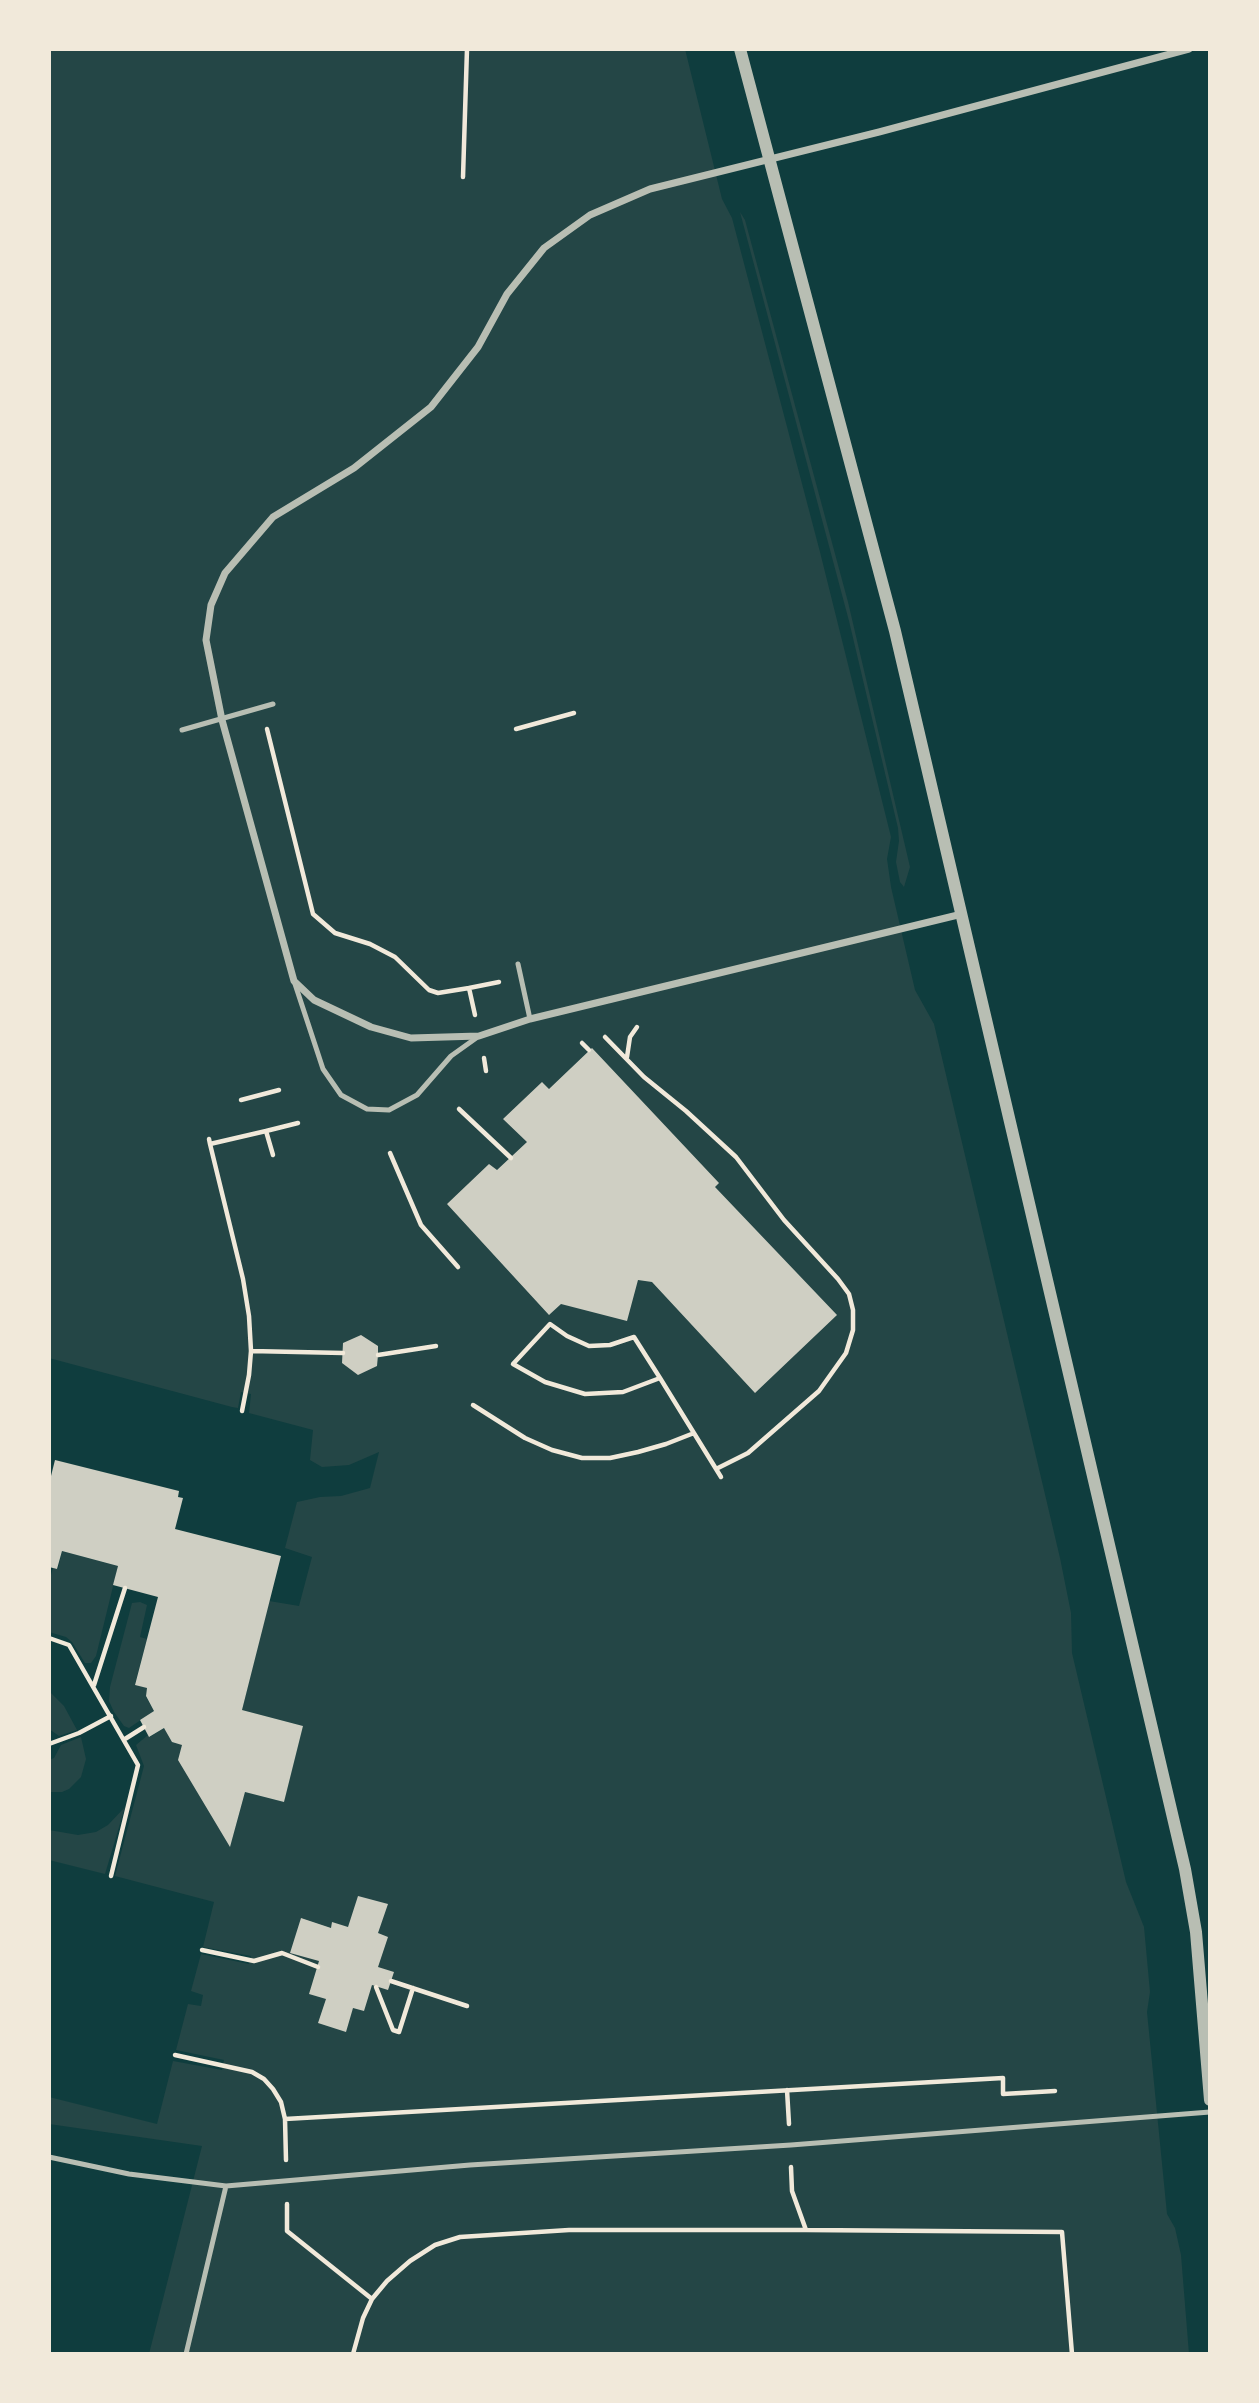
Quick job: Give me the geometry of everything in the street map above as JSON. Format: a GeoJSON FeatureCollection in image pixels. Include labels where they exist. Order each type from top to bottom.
{"type":"FeatureCollection","features":[{"type":"Feature","properties":{"kind":"street"},"geometry":{"type":"LineString","coordinates":[[740,49],[895,631],[1185,1869],[1196,1932],[1210,2101]]}},
{"type":"Feature","properties":{"kind":"street"},"geometry":{"type":"LineString","coordinates":[[962,914],[530,1018],[479,1036],[411,1038],[371,1027],[314,1000],[294,981],[222,720],[206,640],[211,606],[225,573],[273,517],[354,468],[431,407],[478,347],[507,294],[544,248],[590,215],[650,189],[1189,49]]}},
{"type":"Feature","properties":{"kind":"lane"},"geometry":{"type":"LineString","coordinates":[[182,730],[273,704]]}},
{"type":"Feature","properties":{"kind":"lane"},"geometry":{"type":"LineString","coordinates":[[519,964],[530,1018]]}},
{"type":"Feature","properties":{"kind":"lane"},"geometry":{"type":"LineString","coordinates":[[294,981],[323,1069],[341,1095],[367,1109],[389,1110],[417,1096],[451,1056],[479,1036]]}},
{"type":"Feature","properties":{"kind":"lane"},"geometry":{"type":"LineString","coordinates":[[49,2157],[129,2174],[226,2186],[470,2165],[791,2145],[1210,2112]]}},
{"type":"Feature","properties":{"kind":"lane"},"geometry":{"type":"LineString","coordinates":[[186,2354],[226,2186]]}},
{"type":"Feature","properties":{"kind":"path"},"geometry":{"type":"LineString","coordinates":[[463,177],[467,49]]}},
{"type":"Feature","properties":{"kind":"path"},"geometry":{"type":"LineString","coordinates":[[262,708],[313,914],[335,933],[370,944],[395,957],[429,990],[438,993],[469,988]]}},
{"type":"Feature","properties":{"kind":"path"},"geometry":{"type":"LineString","coordinates":[[516,729],[574,713]]}},
{"type":"Feature","properties":{"kind":"path"},"geometry":{"type":"LineString","coordinates":[[627,1058],[630,1037],[638,1027]]}},
{"type":"Feature","properties":{"kind":"path"},"geometry":{"type":"LineString","coordinates":[[605,1037],[644,1077],[687,1111],[736,1157],[784,1220],[849,1294],[853,1310],[853,1330],[846,1353],[819,1391],[748,1453],[716,1469]]}},
{"type":"Feature","properties":{"kind":"path"},"geometry":{"type":"LineString","coordinates":[[582,1043],[589,1050]]}},
{"type":"Feature","properties":{"kind":"path"},"geometry":{"type":"LineString","coordinates":[[242,1100],[279,1090]]}},
{"type":"Feature","properties":{"kind":"path"},"geometry":{"type":"LineString","coordinates":[[459,1109],[512,1158]]}},
{"type":"Feature","properties":{"kind":"path"},"geometry":{"type":"LineString","coordinates":[[242,1411],[251,1351],[249,1316],[243,1279],[209,1141],[298,1123]]}},
{"type":"Feature","properties":{"kind":"path"},"geometry":{"type":"LineString","coordinates":[[267,1131],[273,1155]]}},
{"type":"Feature","properties":{"kind":"path"},"geometry":{"type":"LineString","coordinates":[[390,1153],[421,1225],[458,1266]]}},
{"type":"Feature","properties":{"kind":"path"},"geometry":{"type":"LineString","coordinates":[[660,1378],[622,1392],[585,1395],[545,1382],[513,1364],[550,1324],[589,1346],[610,1345],[634,1336],[660,1378],[694,1433],[721,1477]]}},
{"type":"Feature","properties":{"kind":"path"},"geometry":{"type":"LineString","coordinates":[[378,1355],[436,1346]]}},
{"type":"Feature","properties":{"kind":"path"},"geometry":{"type":"LineString","coordinates":[[251,1351],[342,1353]]}},
{"type":"Feature","properties":{"kind":"path"},"geometry":{"type":"LineString","coordinates":[[473,1405],[525,1438],[552,1450],[582,1458],[610,1458],[638,1452],[694,1433]]}},
{"type":"Feature","properties":{"kind":"path"},"geometry":{"type":"LineString","coordinates":[[94,1686],[125,1588]]}},
{"type":"Feature","properties":{"kind":"path"},"geometry":{"type":"LineString","coordinates":[[49,1638],[69,1645],[138,1765],[111,1876]]}},
{"type":"Feature","properties":{"kind":"path"},"geometry":{"type":"LineString","coordinates":[[49,1744],[79,1733],[111,1716]]}},
{"type":"Feature","properties":{"kind":"path"},"geometry":{"type":"LineString","coordinates":[[125,1739],[144,1727]]}},
{"type":"Feature","properties":{"kind":"path"},"geometry":{"type":"LineString","coordinates":[[202,1950],[254,1961],[282,1953],[318,1967]]}},
{"type":"Feature","properties":{"kind":"path"},"geometry":{"type":"LineString","coordinates":[[391,1981],[467,2006]]}},
{"type":"Feature","properties":{"kind":"path"},"geometry":{"type":"LineString","coordinates":[[376,1987],[393,2030],[399,2032],[413,1988]]}},
{"type":"Feature","properties":{"kind":"path"},"geometry":{"type":"LineString","coordinates":[[175,2055],[252,2072],[264,2079],[273,2089],[281,2102],[285,2119],[287,2231],[372,2298]]}},
{"type":"Feature","properties":{"kind":"path"},"geometry":{"type":"LineString","coordinates":[[285,2119],[1003,2078],[1003,2094],[1055,2091]]}},
{"type":"Feature","properties":{"kind":"path"},"geometry":{"type":"LineString","coordinates":[[787,2090],[792,2191],[806,2230]]}},
{"type":"Feature","properties":{"kind":"path"},"geometry":{"type":"LineString","coordinates":[[353,2354],[372,2298],[387,2281],[410,2261],[435,2245],[460,2237],[569,2230],[806,2230],[1062,2232],[1072,2354]]}},
{"type":"Feature","properties":{"kind":"shaded area"},"geometry":{"type":"Polygon","coordinates":[[[49,49],[685,49],[722,199],[732,218],[820,552],[891,837],[887,859],[891,887],[915,990],[934,1024],[1060,1558],[1071,1613],[1072,1653],[1126,1882],[1144,1927],[1150,1992],[1147,2012],[1167,2214],[1175,2228],[1181,2255],[1189,2354],[149,2354],[202,2146],[49,2124],[49,2097],[157,2124],[173,2061],[222,2070],[224,2060],[176,2050],[188,2004],[201,2006],[203,1995],[191,1991],[201,1954],[249,1964],[251,1956],[203,1947],[214,1902],[115,1876],[144,1766],[136,1745],[148,1735],[150,1737],[164,1728],[182,1745],[230,1846],[245,1792],[284,1802],[303,1726],[242,1710],[269,1601],[299,1606],[312,1557],[285,1548],[297,1502],[341,1496],[370,1488],[379,1452],[349,1465],[322,1467],[310,1460],[313,1430],[249,1413],[251,1394],[241,1392],[238,1408],[232,1407],[49,1358],[49,49]]]}},
{"type":"Feature","properties":{"kind":"shaded area"},"geometry":{"type":"Polygon","coordinates":[[[740,212],[745,220],[848,602],[910,867],[904,887],[900,882],[896,862],[898,828],[849,621],[740,212]]]}},
{"type":"Feature","properties":{"kind":"shaded area"},"geometry":{"type":"Polygon","coordinates":[[[62,1551],[118,1566],[96,1656],[91,1663],[85,1663],[66,1637],[49,1632],[49,1582],[53,1568],[58,1569],[62,1551]]]}},
{"type":"Feature","properties":{"kind":"shaded area"},"geometry":{"type":"Polygon","coordinates":[[[132,1603],[147,1605],[140,1637],[147,1639],[135,1684],[147,1688],[146,1697],[154,1711],[129,1728],[124,1726],[114,1712],[109,1701],[110,1687],[132,1603]]]}},
{"type":"Feature","properties":{"kind":"shaded area"},"geometry":{"type":"Polygon","coordinates":[[[49,1691],[64,1706],[77,1730],[59,1736],[49,1729],[49,1691]]]}},
{"type":"Feature","properties":{"kind":"shaded area"},"geometry":{"type":"Polygon","coordinates":[[[81,1737],[86,1759],[81,1777],[69,1789],[49,1792],[49,1760],[54,1758],[61,1745],[81,1737]]]}},
{"type":"Feature","properties":{"kind":"shaded area"},"geometry":{"type":"Polygon","coordinates":[[[125,1807],[105,1874],[49,1860],[49,1830],[78,1835],[96,1832],[108,1825],[125,1807]]]}},
{"type":"Feature","properties":{"kind":"building"},"geometry":{"type":"Polygon","coordinates":[[[592,1048],[719,1183],[715,1187],[837,1315],[755,1393],[652,1282],[638,1280],[627,1321],[561,1304],[549,1315],[447,1204],[489,1164],[497,1170],[527,1142],[503,1119],[542,1082],[549,1089],[592,1048]]]}},
{"type":"Feature","properties":{"kind":"building"},"geometry":{"type":"Polygon","coordinates":[[[361,1335],[378,1346],[378,1355],[377,1366],[358,1375],[342,1363],[343,1343],[361,1335]]]}},
{"type":"Feature","properties":{"kind":"building"},"geometry":{"type":"Polygon","coordinates":[[[55,1460],[179,1491],[178,1497],[183,1498],[175,1529],[281,1556],[242,1710],[303,1726],[284,1802],[245,1792],[230,1847],[178,1760],[182,1745],[172,1742],[164,1728],[149,1737],[140,1720],[154,1711],[146,1696],[147,1688],[135,1685],[158,1597],[113,1585],[118,1566],[62,1551],[57,1569],[49,1567],[49,1475],[51,1476],[55,1460]]]}},
{"type":"Feature","properties":{"kind":"building"},"geometry":{"type":"Polygon","coordinates":[[[358,1896],[388,1904],[378,1933],[388,1937],[378,1967],[394,1972],[388,1990],[372,1985],[364,2011],[353,2008],[346,2032],[318,2023],[326,1999],[309,1994],[319,1961],[290,1953],[301,1918],[331,1928],[332,1922],[348,1927],[358,1896]]]}}]}
